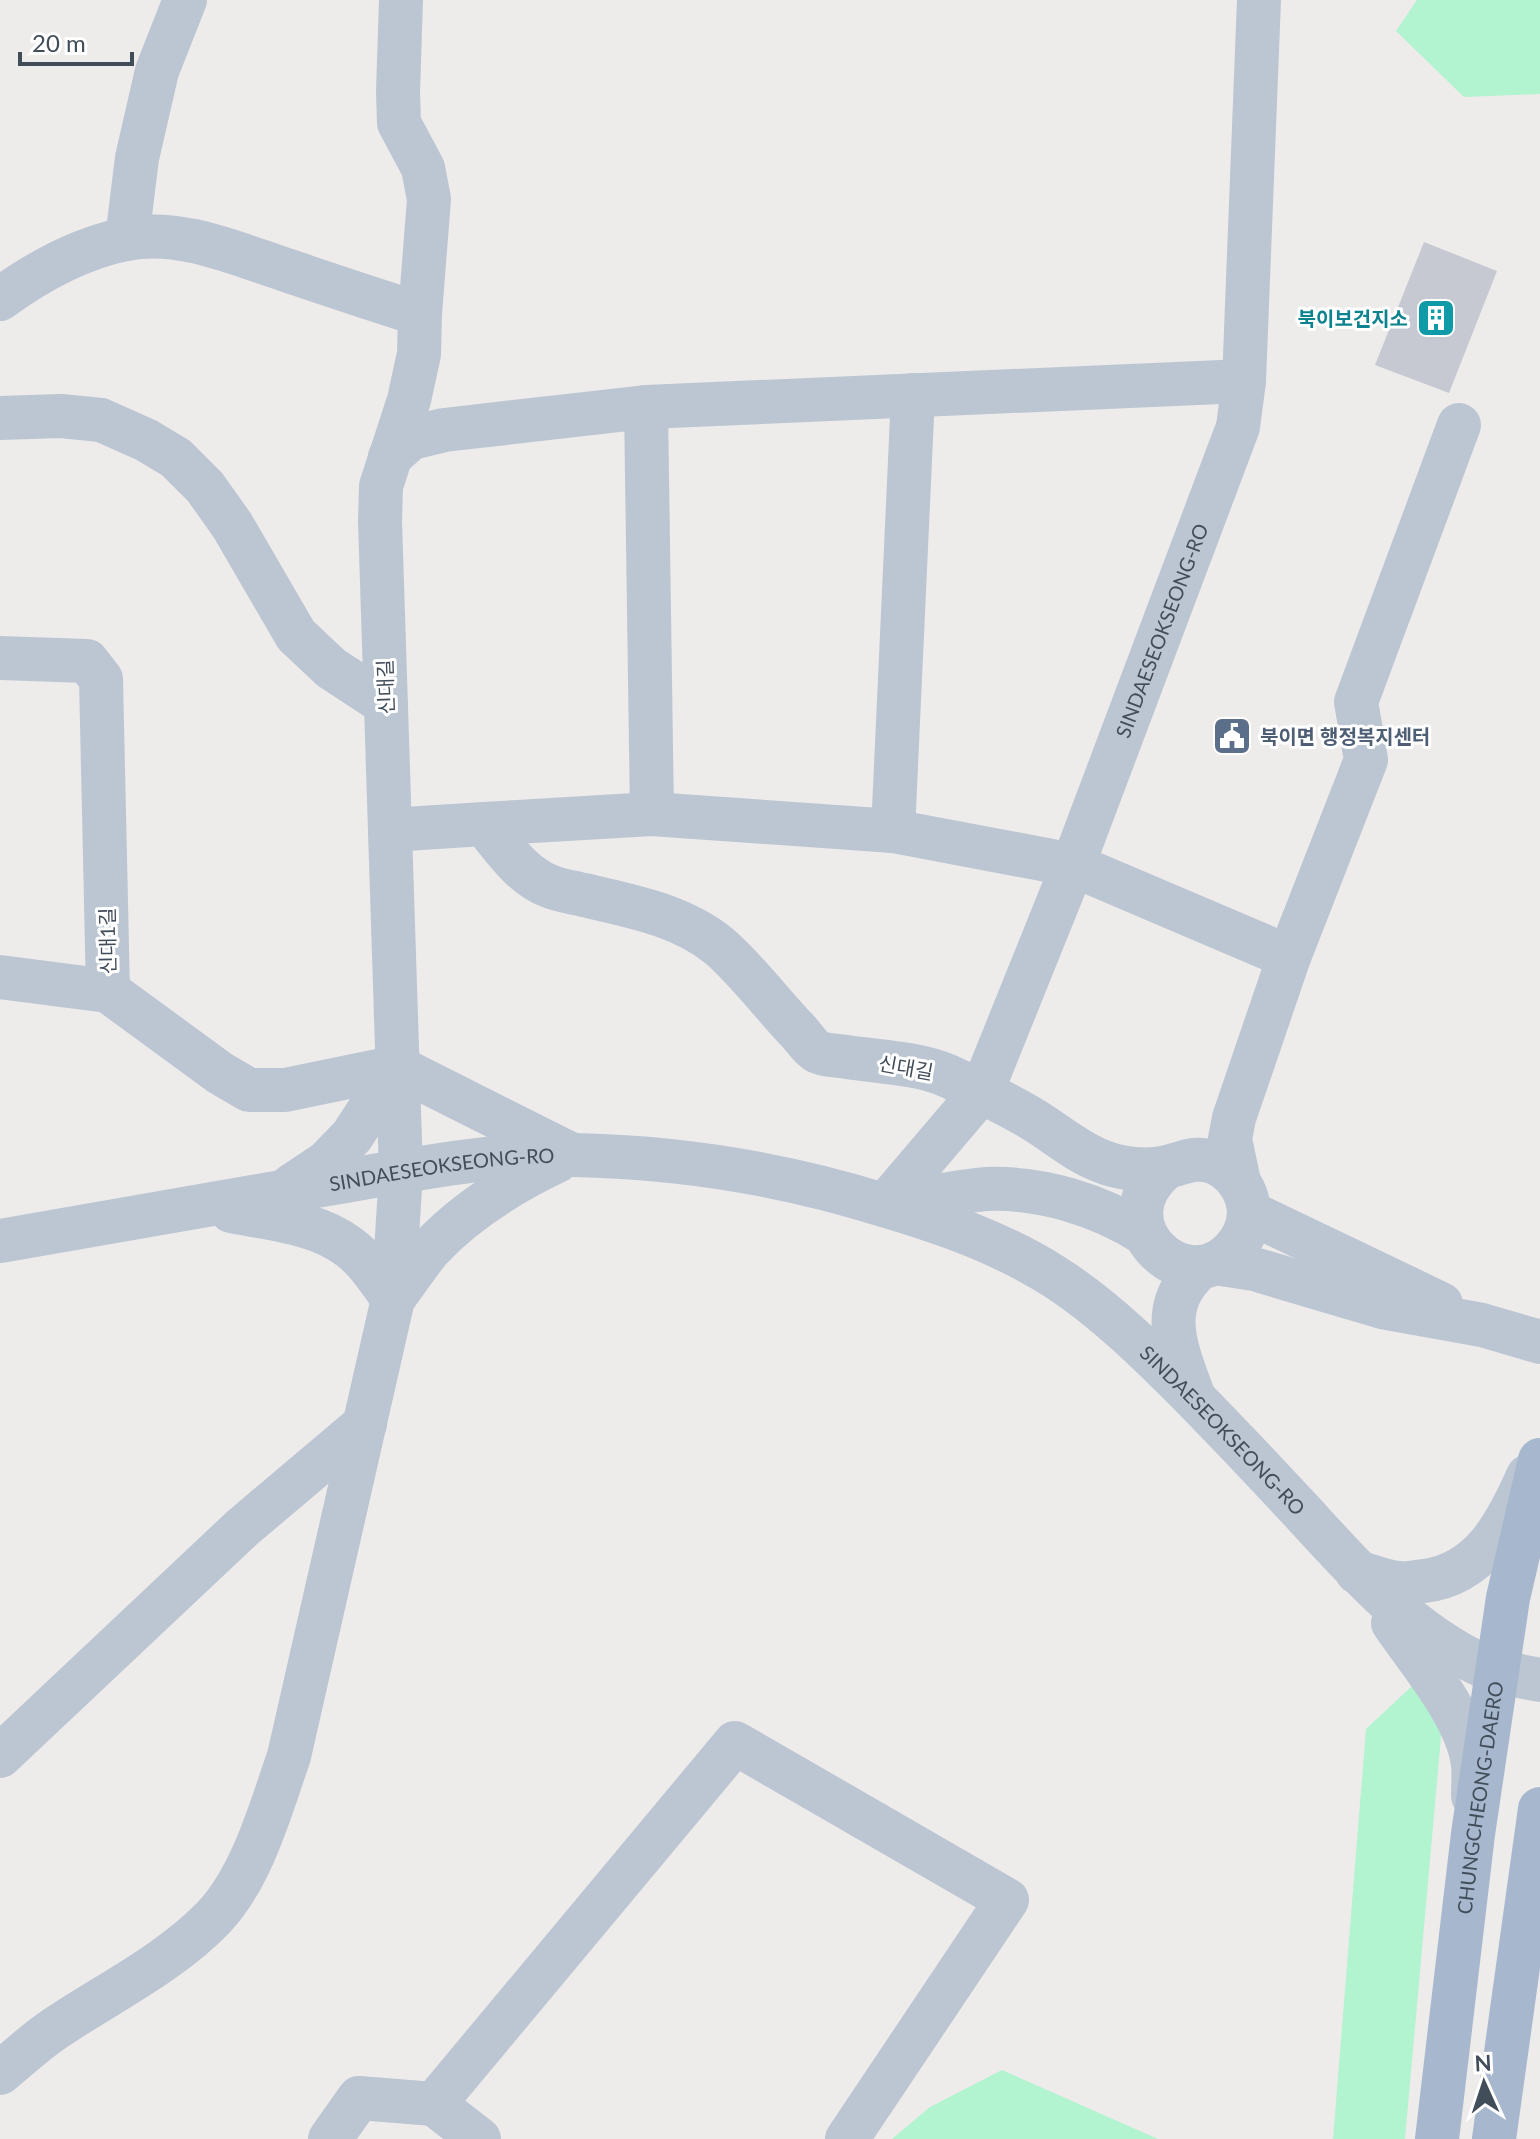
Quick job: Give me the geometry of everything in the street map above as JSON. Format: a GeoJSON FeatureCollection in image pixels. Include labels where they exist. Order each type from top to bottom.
{"type":"FeatureCollection","features":[{"type":"Feature","properties":{"kind":"main road","name":"CHUNGCHEONG-DAERO"},"geometry":{"type":"LineString","coordinates":[[1437,2139],[1473,1834],[1508,1598],[1540,1460]]}},
{"type":"Feature","properties":{"kind":"main road"},"geometry":{"type":"LineString","coordinates":[[1494,2139],[1538,1834]]}},
{"type":"Feature","properties":{"kind":"street"},"geometry":{"type":"LineString","coordinates":[[127,239],[137,158],[157,71],[185,0]]}},
{"type":"Feature","properties":{"kind":"street","name":"신대길"},"geometry":{"type":"LineString","coordinates":[[0,2073],[49,2032],[176,1950],[215,1916],[242,1877],[289,1756],[393,1299],[401,1172],[381,486],[409,400],[419,354],[429,199],[423,168],[399,123],[401,0]]}},
{"type":"Feature","properties":{"kind":"street","name":"SINDAESEOKSEONG-RO"},"geometry":{"type":"LineString","coordinates":[[885,1205],[982,1091],[1073,865],[1238,427],[1244,381],[1259,0]]}},
{"type":"Feature","properties":{"kind":"street"},"geometry":{"type":"LineString","coordinates":[[0,299],[29,278],[82,254],[127,239],[163,237],[207,244],[420,314]]}},
{"type":"Feature","properties":{"kind":"street"},"geometry":{"type":"LineString","coordinates":[[390,457],[411,438],[444,430],[646,407],[1244,381]]}},
{"type":"Feature","properties":{"kind":"street"},"geometry":{"type":"LineString","coordinates":[[893,831],[913,395]]}},
{"type":"Feature","properties":{"kind":"street"},"geometry":{"type":"LineString","coordinates":[[646,407],[652,814]]}},
{"type":"Feature","properties":{"kind":"street"},"geometry":{"type":"LineString","coordinates":[[0,418],[61,416],[101,420],[146,440],[176,458],[205,487],[232,525],[296,635],[331,668],[386,704]]}},
{"type":"Feature","properties":{"kind":"street"},"geometry":{"type":"LineString","coordinates":[[1194,1398],[1179,1359],[1173,1324],[1176,1297],[1188,1279],[1228,1256],[1247,1228],[1244,1197],[1230,1139],[1234,1118],[1289,957],[1366,760],[1356,702],[1459,425]]}},
{"type":"Feature","properties":{"kind":"street","name":"신대1길"},"geometry":{"type":"LineString","coordinates":[[0,658],[87,661],[101,679],[108,991],[220,1073],[249,1090],[285,1090],[397,1067]]}},
{"type":"Feature","properties":{"kind":"street"},"geometry":{"type":"LineString","coordinates":[[390,830],[652,814],[893,831],[1073,865],[1289,957]]}},
{"type":"Feature","properties":{"kind":"street","name":"신대길"},"geometry":{"type":"LineString","coordinates":[[484,824],[519,866],[548,886],[637,907],[680,922],[719,946],[817,1052],[938,1072],[982,1091],[1102,1162],[1132,1169],[1174,1164]]}},
{"type":"Feature","properties":{"kind":"street"},"geometry":{"type":"LineString","coordinates":[[0,977],[108,991]]}},
{"type":"Feature","properties":{"kind":"street"},"geometry":{"type":"LineString","coordinates":[[283,1192],[327,1162],[352,1136],[397,1067],[570,1155]]}},
{"type":"Feature","properties":{"kind":"street"},"geometry":{"type":"LineString","coordinates":[[1234,1118],[1206,1148],[1154,1177],[1141,1203],[1145,1234],[1154,1249],[1168,1260],[1184,1266],[1254,1269],[1382,1307],[1482,1325],[1540,1342]]}},
{"type":"Feature","properties":{"kind":"street"},"geometry":{"type":"LineString","coordinates":[[205,1205],[319,1230],[349,1247],[373,1270],[393,1299],[431,1248],[470,1214],[515,1180],[570,1155]]}},
{"type":"Feature","properties":{"kind":"street","name":"SINDAESEOKSEONG-RO"},"geometry":{"type":"LineString","coordinates":[[0,1241],[485,1160],[570,1155],[665,1160],[748,1170],[826,1187],[965,1230],[1015,1253],[1059,1279],[1146,1351],[1194,1398],[1405,1619],[1497,1671],[1540,1680]]}},
{"type":"Feature","properties":{"kind":"street"},"geometry":{"type":"LineString","coordinates":[[1174,1164],[1198,1159],[1214,1163],[1228,1171],[1244,1197],[1482,1325]]}},
{"type":"Feature","properties":{"kind":"street"},"geometry":{"type":"LineString","coordinates":[[885,1205],[987,1189],[1048,1195],[1120,1218],[1145,1234]]}},
{"type":"Feature","properties":{"kind":"street"},"geometry":{"type":"LineString","coordinates":[[0,1756],[242,1528],[365,1424]]}},
{"type":"Feature","properties":{"kind":"street"},"geometry":{"type":"LineString","coordinates":[[1357,1572],[1401,1584],[1439,1580],[1470,1563],[1492,1544],[1510,1515],[1540,1447]]}},
{"type":"Feature","properties":{"kind":"street"},"geometry":{"type":"LineString","coordinates":[[1357,1572],[1436,1685],[1462,1729],[1473,1763],[1473,1834]]}},
{"type":"Feature","properties":{"kind":"street"},"geometry":{"type":"LineString","coordinates":[[434,2104],[735,1743],[1007,1900],[847,2139]]}},
{"type":"Feature","properties":{"kind":"street"},"geometry":{"type":"LineString","coordinates":[[330,2139],[359,2098],[434,2104],[479,2139]]}},
{"type":"Feature","properties":{"kind":"green space"},"geometry":{"type":"Polygon","coordinates":[[[1417,0],[1540,0],[1540,94],[1464,97],[1396,31],[1417,0]]]}},
{"type":"Feature","properties":{"kind":"green space"},"geometry":{"type":"Polygon","coordinates":[[[1412,1686],[1442,1726],[1405,2139],[1333,2139],[1366,1729],[1412,1686]]]}},
{"type":"Feature","properties":{"kind":"green space"},"geometry":{"type":"Polygon","coordinates":[[[1002,2070],[1158,2139],[892,2139],[930,2107],[1002,2070]]]}},
{"type":"Feature","properties":{"kind":"building","name":"북이보건지소"},"geometry":{"type":"Polygon","coordinates":[[[1424,242],[1497,271],[1449,393],[1375,365],[1424,242]]]}},
{"type":"Feature","properties":{"kind":"place","name":"북이보건지소"},"geometry":{"type":"Point","coordinates":[1436,318]}},
{"type":"Feature","properties":{"kind":"place","name":"북이면 행정복지센터"},"geometry":{"type":"Point","coordinates":[1232,736]}}]}
